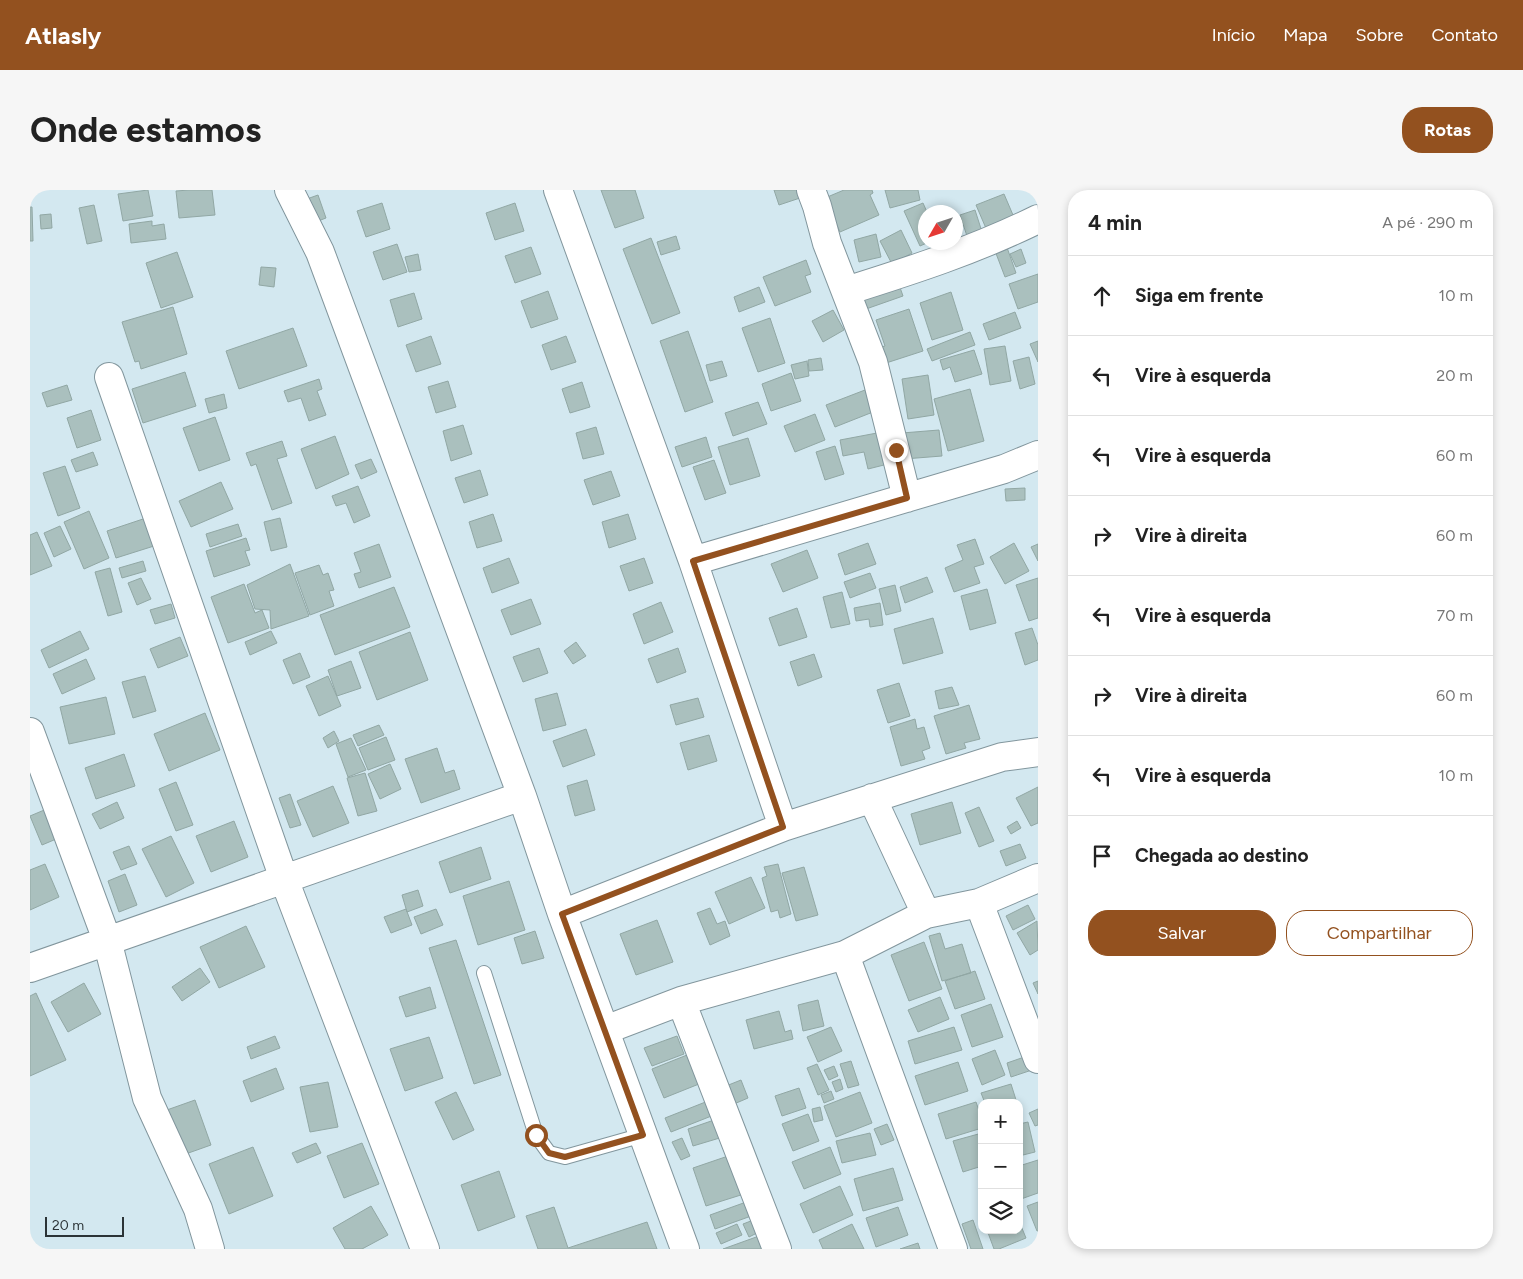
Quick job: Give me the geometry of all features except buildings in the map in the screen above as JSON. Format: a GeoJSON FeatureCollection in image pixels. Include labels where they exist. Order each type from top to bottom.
{"type":"FeatureCollection","features":[{"type":"Feature","properties":{"kind":"street"},"geometry":{"type":"LineString","coordinates":[[289,190],[320,252],[522,796],[562,914],[685,1249]]}},
{"type":"Feature","properties":{"kind":"street"},"geometry":{"type":"LineString","coordinates":[[558,190],[693,561],[783,827]]}},
{"type":"Feature","properties":{"kind":"street"},"geometry":{"type":"LineString","coordinates":[[810,190],[817,206],[827,243],[873,362],[907,498]]}},
{"type":"Feature","properties":{"kind":"street"},"geometry":{"type":"LineString","coordinates":[[846,291],[953,256],[1038,219]]}},
{"type":"Feature","properties":{"kind":"street"},"geometry":{"type":"LineString","coordinates":[[109,377],[284,880],[425,1249]]}},
{"type":"Feature","properties":{"kind":"street"},"geometry":{"type":"LineString","coordinates":[[693,561],[1004,469],[1038,455]]}},
{"type":"Feature","properties":{"kind":"street"},"geometry":{"type":"LineString","coordinates":[[30,732],[107,940],[147,1098],[198,1209],[210,1249]]}},
{"type":"Feature","properties":{"kind":"street"},"geometry":{"type":"LineString","coordinates":[[562,914],[783,827],[1002,757],[1038,752]]}},
{"type":"Feature","properties":{"kind":"street"},"geometry":{"type":"LineString","coordinates":[[30,968],[522,796]]}},
{"type":"Feature","properties":{"kind":"street"},"geometry":{"type":"LineString","coordinates":[[872,798],[926,914]]}},
{"type":"Feature","properties":{"kind":"street"},"geometry":{"type":"LineString","coordinates":[[604,1030],[681,1001],[845,955],[926,914],[979,903],[1036,884]]}},
{"type":"Feature","properties":{"kind":"street"},"geometry":{"type":"LineString","coordinates":[[979,903],[1038,1059]]}},
{"type":"Feature","properties":{"kind":"street"},"geometry":{"type":"LineString","coordinates":[[845,955],[953,1249]]}},
{"type":"Feature","properties":{"kind":"street"},"geometry":{"type":"LineString","coordinates":[[681,1001],[777,1249]]}},
{"type":"Feature","properties":{"kind":"lane"},"geometry":{"type":"LineString","coordinates":[[484,973],[536,1135],[549,1153],[565,1157],[643,1135]]}},
{"type":"Feature","properties":{"kind":"route"},"geometry":{"type":"LineString","coordinates":[[536,1135],[549,1153],[565,1157],[643,1135],[562,914],[783,827],[693,561],[907,498],[896,450]]}}]}
